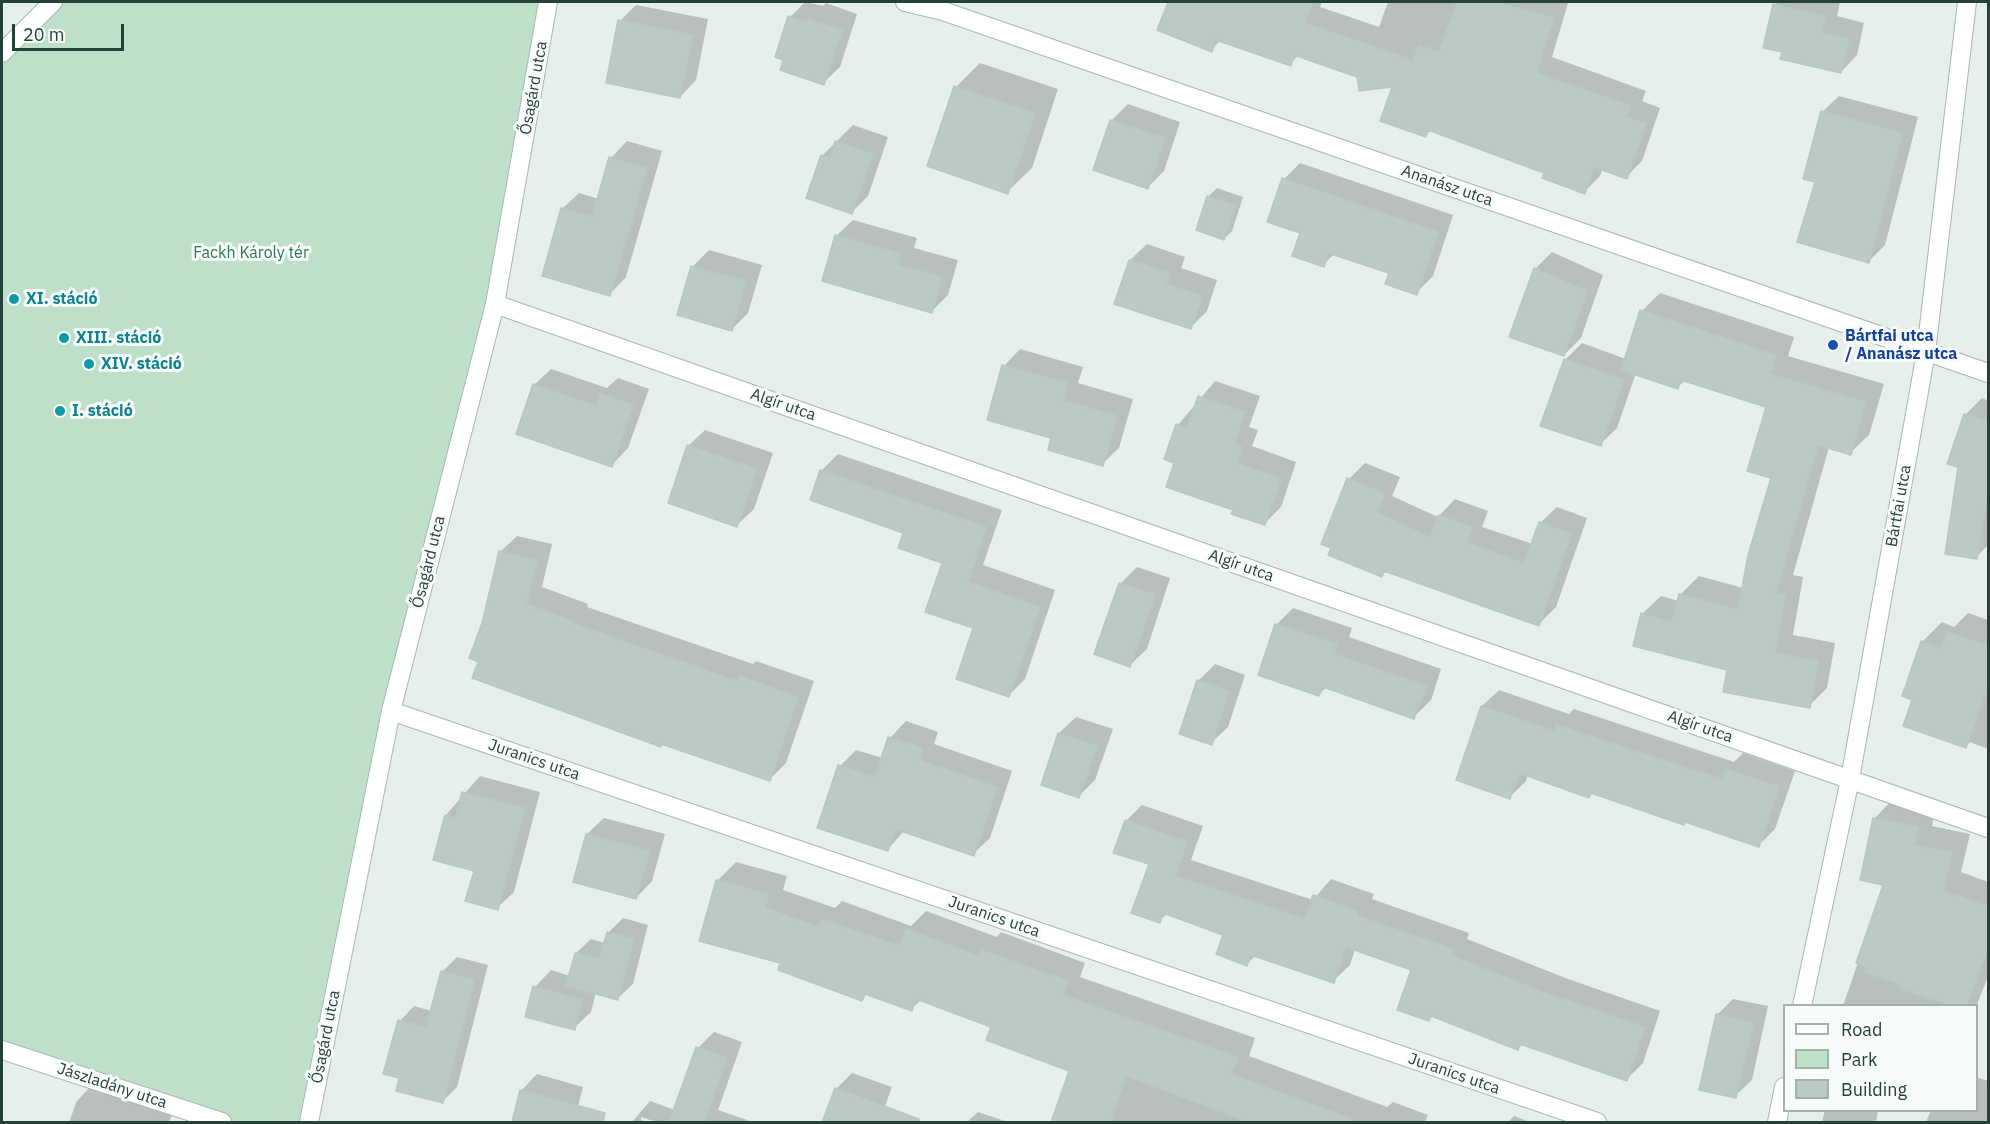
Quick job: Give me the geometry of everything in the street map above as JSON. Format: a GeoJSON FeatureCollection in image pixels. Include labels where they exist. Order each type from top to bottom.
{"type":"FeatureCollection","features":[{"type":"Feature","properties":{"kind":"street"},"geometry":{"type":"LineString","coordinates":[[2,53],[53,2]]}},
{"type":"Feature","properties":{"kind":"street","name":"Ősagárd utca"},"geometry":{"type":"LineString","coordinates":[[309,1122],[392,711],[495,304],[548,2]]}},
{"type":"Feature","properties":{"kind":"street","name":"Ananász utca"},"geometry":{"type":"LineString","coordinates":[[905,2],[944,6],[1989,373]]}},
{"type":"Feature","properties":{"kind":"street","name":"Bártfai utca"},"geometry":{"type":"LineString","coordinates":[[1802,1004],[1850,779],[1926,352],[1967,2]]}},
{"type":"Feature","properties":{"kind":"street","name":"Algír utca"},"geometry":{"type":"LineString","coordinates":[[495,304],[1989,828]]}},
{"type":"Feature","properties":{"kind":"street","name":"Juranics utca"},"geometry":{"type":"LineString","coordinates":[[392,711],[1597,1122]]}},
{"type":"Feature","properties":{"kind":"street","name":"Jászladány utca"},"geometry":{"type":"LineString","coordinates":[[2,1050],[222,1122]]}},
{"type":"Feature","properties":{"kind":"street"},"geometry":{"type":"LineString","coordinates":[[1777,1122],[1783,1095]]}},
{"type":"Feature","properties":{"kind":"green space","name":"Fackh Károly tér"},"geometry":{"type":"Polygon","coordinates":[[[53,2],[548,2],[522,161],[391,711],[309,1122],[222,1122],[2,1050],[2,53],[53,2]]]}},
{"type":"Feature","properties":{"kind":"building"},"geometry":{"type":"Polygon","coordinates":[[[1168,2],[1313,2],[1305,23],[1413,60],[1419,45],[1439,52],[1457,2],[1496,2],[1553,18],[1537,73],[1631,106],[1627,117],[1646,124],[1627,179],[1594,167],[1585,194],[1542,178],[1544,173],[1428,130],[1426,137],[1380,121],[1392,87],[1359,91],[1357,77],[1294,55],[1291,66],[1216,40],[1212,52],[1157,30],[1168,2]]]}},
{"type":"Feature","properties":{"kind":"building"},"geometry":{"type":"Polygon","coordinates":[[[1773,4],[1825,16],[1822,33],[1849,39],[1841,73],[1780,59],[1782,52],[1763,48],[1773,4]]]}},
{"type":"Feature","properties":{"kind":"building"},"geometry":{"type":"Polygon","coordinates":[[[788,16],[807,23],[808,19],[842,30],[824,85],[780,70],[783,60],[775,57],[788,16]]]}},
{"type":"Feature","properties":{"kind":"building"},"geometry":{"type":"Polygon","coordinates":[[[618,20],[693,35],[680,98],[606,83],[618,20]]]}},
{"type":"Feature","properties":{"kind":"building"},"geometry":{"type":"Polygon","coordinates":[[[954,86],[1035,113],[1008,194],[927,166],[954,86]]]}},
{"type":"Feature","properties":{"kind":"building"},"geometry":{"type":"Polygon","coordinates":[[[1821,111],[1902,133],[1869,263],[1797,242],[1815,182],[1803,179],[1821,111]]]}},
{"type":"Feature","properties":{"kind":"building"},"geometry":{"type":"Polygon","coordinates":[[[1110,120],[1165,138],[1148,189],[1093,170],[1110,120]]]}},
{"type":"Feature","properties":{"kind":"building"},"geometry":{"type":"Polygon","coordinates":[[[835,141],[873,154],[852,214],[806,198],[821,155],[830,158],[835,141]]]}},
{"type":"Feature","properties":{"kind":"building"},"geometry":{"type":"Polygon","coordinates":[[[609,157],[647,168],[610,296],[542,276],[561,208],[592,217],[609,157]]]}},
{"type":"Feature","properties":{"kind":"building"},"geometry":{"type":"Polygon","coordinates":[[[1282,178],[1438,232],[1417,295],[1385,284],[1389,273],[1328,253],[1324,267],[1292,256],[1300,233],[1267,222],[1282,178]]]}},
{"type":"Feature","properties":{"kind":"building"},"geometry":{"type":"Polygon","coordinates":[[[1207,196],[1236,205],[1224,240],[1196,230],[1207,196]]]}},
{"type":"Feature","properties":{"kind":"building"},"geometry":{"type":"Polygon","coordinates":[[[835,235],[901,254],[898,265],[942,277],[932,313],[822,281],[835,235]]]}},
{"type":"Feature","properties":{"kind":"building"},"geometry":{"type":"Polygon","coordinates":[[[1129,260],[1169,273],[1166,284],[1202,296],[1191,329],[1114,304],[1129,260]]]}},
{"type":"Feature","properties":{"kind":"building"},"geometry":{"type":"Polygon","coordinates":[[[691,266],[746,281],[732,331],[677,315],[691,266]]]}},
{"type":"Feature","properties":{"kind":"building"},"geometry":{"type":"Polygon","coordinates":[[[1534,268],[1587,291],[1564,356],[1509,337],[1534,268]]]}},
{"type":"Feature","properties":{"kind":"building"},"geometry":{"type":"Polygon","coordinates":[[[1640,310],[1776,355],[1770,374],[1866,402],[1851,455],[1818,445],[1776,593],[1785,595],[1775,653],[1818,661],[1810,708],[1723,692],[1727,670],[1633,646],[1641,613],[1672,622],[1679,594],[1738,610],[1748,555],[1771,478],[1747,471],[1766,407],[1681,380],[1678,389],[1621,370],[1640,310]]]}},
{"type":"Feature","properties":{"kind":"building"},"geometry":{"type":"Polygon","coordinates":[[[1564,359],[1624,380],[1601,446],[1540,426],[1564,359]]]}},
{"type":"Feature","properties":{"kind":"building"},"geometry":{"type":"Polygon","coordinates":[[[1002,365],[1067,383],[1063,400],[1117,416],[1103,466],[1048,450],[1051,438],[987,420],[1002,365]]]}},
{"type":"Feature","properties":{"kind":"building"},"geometry":{"type":"Polygon","coordinates":[[[533,384],[596,406],[600,393],[633,405],[612,467],[516,434],[533,384]]]}},
{"type":"Feature","properties":{"kind":"building"},"geometry":{"type":"Polygon","coordinates":[[[1198,396],[1245,412],[1234,444],[1242,447],[1237,463],[1281,479],[1265,525],[1231,514],[1233,510],[1166,487],[1174,463],[1164,459],[1176,424],[1187,428],[1198,396]]]}},
{"type":"Feature","properties":{"kind":"building"},"geometry":{"type":"Polygon","coordinates":[[[1964,414],[1989,422],[1989,483],[1977,559],[1945,554],[1958,467],[1947,464],[1964,414]]]}},
{"type":"Feature","properties":{"kind":"building"},"geometry":{"type":"Polygon","coordinates":[[[687,445],[757,469],[737,527],[668,503],[687,445]]]}},
{"type":"Feature","properties":{"kind":"building"},"geometry":{"type":"Polygon","coordinates":[[[820,470],[986,527],[968,582],[1040,607],[1009,697],[956,679],[973,628],[925,612],[942,563],[898,548],[903,533],[810,500],[820,470]]]}},
{"type":"Feature","properties":{"kind":"building"},"geometry":{"type":"Polygon","coordinates":[[[1347,478],[1385,494],[1377,513],[1430,537],[1438,515],[1472,527],[1467,543],[1524,563],[1539,522],[1571,534],[1539,626],[1384,571],[1382,577],[1328,555],[1331,548],[1321,544],[1347,478]]]}},
{"type":"Feature","properties":{"kind":"building"},"geometry":{"type":"Polygon","coordinates":[[[499,551],[537,561],[526,604],[573,621],[572,623],[737,681],[739,676],[798,697],[770,781],[661,744],[661,747],[472,678],[478,662],[469,658],[482,623],[499,551]]]}},
{"type":"Feature","properties":{"kind":"building"},"geometry":{"type":"Polygon","coordinates":[[[1119,583],[1155,595],[1130,667],[1094,654],[1119,583]]]}},
{"type":"Feature","properties":{"kind":"building"},"geometry":{"type":"Polygon","coordinates":[[[1275,624],[1337,644],[1334,654],[1426,686],[1414,719],[1323,687],[1319,696],[1258,675],[1275,624]]]}},
{"type":"Feature","properties":{"kind":"building"},"geometry":{"type":"Polygon","coordinates":[[[1947,632],[1989,646],[1989,682],[1966,748],[1903,726],[1912,700],[1902,696],[1921,641],[1941,648],[1947,632]]]}},
{"type":"Feature","properties":{"kind":"building"},"geometry":{"type":"Polygon","coordinates":[[[1197,680],[1229,691],[1212,745],[1179,734],[1197,680]]]}},
{"type":"Feature","properties":{"kind":"building"},"geometry":{"type":"Polygon","coordinates":[[[1481,706],[1554,731],[1556,725],[1722,779],[1725,769],[1779,787],[1759,847],[1685,822],[1684,825],[1591,793],[1589,798],[1519,773],[1510,799],[1456,780],[1481,706]]]}},
{"type":"Feature","properties":{"kind":"building"},"geometry":{"type":"Polygon","coordinates":[[[1058,733],[1097,746],[1079,798],[1041,785],[1058,733]]]}},
{"type":"Feature","properties":{"kind":"building"},"geometry":{"type":"Polygon","coordinates":[[[888,737],[923,748],[919,760],[997,787],[974,856],[895,829],[888,851],[817,828],[838,765],[875,777],[888,737]]]}},
{"type":"Feature","properties":{"kind":"building"},"geometry":{"type":"Polygon","coordinates":[[[462,792],[525,808],[498,910],[465,901],[474,871],[433,860],[445,815],[455,818],[462,792]]]}},
{"type":"Feature","properties":{"kind":"building"},"geometry":{"type":"Polygon","coordinates":[[[1873,818],[1918,827],[1914,845],[1952,852],[1943,891],[1989,907],[1989,944],[1967,1004],[1947,1004],[1901,989],[1902,985],[1865,972],[1867,967],[1856,963],[1883,885],[1860,880],[1873,818]]]}},
{"type":"Feature","properties":{"kind":"building"},"geometry":{"type":"Polygon","coordinates":[[[1125,820],[1187,842],[1176,876],[1305,919],[1313,895],[1358,911],[1357,916],[1454,949],[1452,956],[1551,995],[1645,1027],[1627,1081],[1520,1044],[1518,1050],[1431,1016],[1429,1021],[1397,1010],[1411,970],[1346,947],[1334,983],[1251,955],[1247,966],[1216,954],[1223,935],[1163,913],[1160,923],[1131,913],[1149,864],[1113,853],[1125,820]]]}},
{"type":"Feature","properties":{"kind":"building"},"geometry":{"type":"Polygon","coordinates":[[[586,834],[650,851],[636,899],[573,882],[586,834]]]}},
{"type":"Feature","properties":{"kind":"building"},"geometry":{"type":"Polygon","coordinates":[[[716,880],[769,894],[765,908],[819,927],[822,919],[899,946],[906,929],[979,956],[981,950],[1068,981],[1063,995],[1238,1057],[1231,1074],[1352,1119],[1351,1122],[1248,1122],[1126,1076],[1110,1122],[1051,1122],[1069,1071],[986,1040],[991,1027],[916,999],[912,1011],[865,994],[862,1001],[778,970],[780,963],[699,941],[716,880]]]}},
{"type":"Feature","properties":{"kind":"building"},"geometry":{"type":"Polygon","coordinates":[[[607,932],[634,939],[618,1000],[566,986],[575,953],[599,959],[607,932]]]}},
{"type":"Feature","properties":{"kind":"building"},"geometry":{"type":"Polygon","coordinates":[[[441,971],[474,980],[443,1103],[396,1091],[399,1078],[383,1074],[398,1020],[426,1027],[441,971]]]}},
{"type":"Feature","properties":{"kind":"building"},"geometry":{"type":"Polygon","coordinates":[[[533,986],[582,1000],[575,1030],[525,1017],[533,986]]]}},
{"type":"Feature","properties":{"kind":"building"},"geometry":{"type":"Polygon","coordinates":[[[1716,1014],[1753,1023],[1736,1098],[1699,1090],[1716,1014]]]}},
{"type":"Feature","properties":{"kind":"building"},"geometry":{"type":"Polygon","coordinates":[[[696,1047],[727,1058],[704,1122],[669,1122],[696,1047]]]}},
{"type":"Feature","properties":{"kind":"building"},"geometry":{"type":"Polygon","coordinates":[[[835,1088],[919,1119],[919,1122],[822,1122],[835,1088]]]}},
{"type":"Feature","properties":{"kind":"building"},"geometry":{"type":"Polygon","coordinates":[[[520,1090],[605,1113],[603,1122],[512,1122],[520,1090]]]}},
{"type":"Feature","properties":{"kind":"place","name":"XI. stáció"},"geometry":{"type":"Point","coordinates":[14,299]}},
{"type":"Feature","properties":{"kind":"place","name":"XIII. stáció"},"geometry":{"type":"Point","coordinates":[64,338]}},
{"type":"Feature","properties":{"kind":"place","name":"Bártfai utca / Ananász utca"},"geometry":{"type":"Point","coordinates":[1833,345]}},
{"type":"Feature","properties":{"kind":"place","name":"XIV. stáció"},"geometry":{"type":"Point","coordinates":[89,364]}},
{"type":"Feature","properties":{"kind":"place","name":"I. stáció"},"geometry":{"type":"Point","coordinates":[60,411]}}]}
